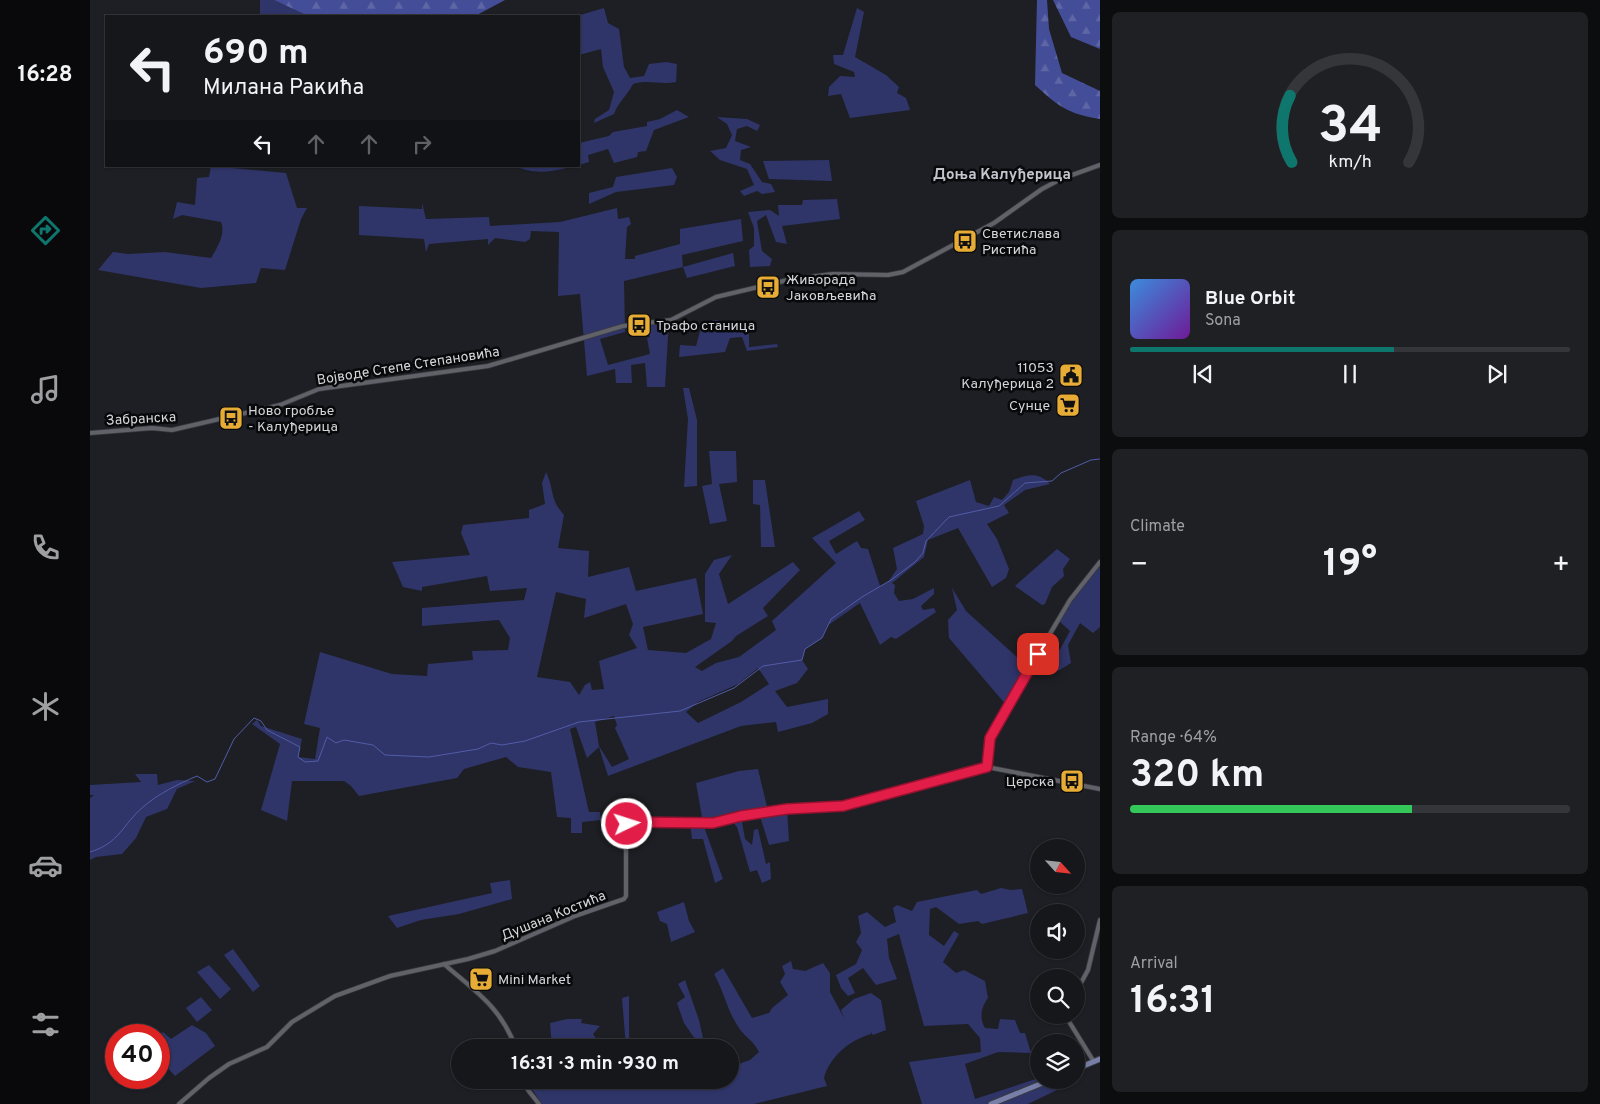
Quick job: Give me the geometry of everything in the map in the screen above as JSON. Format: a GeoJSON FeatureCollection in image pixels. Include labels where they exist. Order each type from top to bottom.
{"type":"FeatureCollection","features":[{"type":"Feature","properties":{"kind":"main road"},"geometry":{"type":"LineString","coordinates":[[1085,1066],[1100,1059]]}},
{"type":"Feature","properties":{"kind":"main road"},"geometry":{"type":"LineString","coordinates":[[992,1104],[1030,1088]]}},
{"type":"Feature","properties":{"kind":"street","name":"Војводе Степе Степановића"},"geometry":{"type":"LineString","coordinates":[[280,405],[319,389],[493,365],[624,326],[671,320],[716,296],[792,278],[833,274],[888,275],[903,272],[994,223],[1042,189],[1068,176],[1100,165]]}},
{"type":"Feature","properties":{"kind":"street","name":"Забранска"},"geometry":{"type":"LineString","coordinates":[[90,433],[152,428],[172,430],[280,405]]}},
{"type":"Feature","properties":{"kind":"street"},"geometry":{"type":"LineString","coordinates":[[1100,562],[1074,593],[996,726],[989,741],[987,767],[1100,789]]}},
{"type":"Feature","properties":{"kind":"street","name":"Душана Костића"},"geometry":{"type":"LineString","coordinates":[[444,964],[495,951],[575,916],[624,899],[628,823],[713,823],[741,816],[787,809],[843,806],[987,767]]}},
{"type":"Feature","properties":{"kind":"street"},"geometry":{"type":"LineString","coordinates":[[1085,976],[1100,920]]}},
{"type":"Feature","properties":{"kind":"street"},"geometry":{"type":"LineString","coordinates":[[179,1104],[209,1078],[229,1064],[271,1044],[289,1025],[321,1003],[390,976],[444,964],[496,1009],[505,1022],[512,1039]]}},
{"type":"Feature","properties":{"kind":"street"},"geometry":{"type":"LineString","coordinates":[[1071,1024],[1094,1062]]}},
{"type":"Feature","properties":{"kind":"street"},"geometry":{"type":"LineString","coordinates":[[528,1089],[539,1104]]}},
{"type":"Feature","properties":{"kind":"shaded area"},"geometry":{"type":"Polygon","coordinates":[[[260,0],[274,0],[306,15],[260,15],[260,0]]]}},
{"type":"Feature","properties":{"kind":"shaded area"},"geometry":{"type":"Polygon","coordinates":[[[604,8],[608,23],[619,29],[624,67],[630,78],[644,76],[649,64],[666,62],[677,64],[676,82],[643,82],[633,84],[614,114],[594,123],[595,119],[609,110],[614,92],[603,67],[601,49],[580,55],[580,15],[604,8]]]}},
{"type":"Feature","properties":{"kind":"shaded area"},"geometry":{"type":"Polygon","coordinates":[[[857,8],[864,12],[855,57],[886,75],[899,87],[897,93],[906,98],[910,110],[850,118],[841,94],[828,96],[829,87],[840,76],[855,77],[854,72],[834,64],[833,55],[843,55],[857,8]]]}},
{"type":"Feature","properties":{"kind":"shaded area"},"geometry":{"type":"Polygon","coordinates":[[[677,110],[689,117],[654,130],[646,151],[638,152],[637,157],[614,163],[608,149],[588,155],[589,162],[580,165],[580,143],[609,136],[613,132],[647,126],[647,122],[660,119],[677,110]]]}},
{"type":"Feature","properties":{"kind":"shaded area"},"geometry":{"type":"Polygon","coordinates":[[[717,117],[747,119],[760,125],[757,131],[747,126],[737,129],[735,141],[751,147],[741,150],[740,160],[750,164],[762,182],[771,184],[775,192],[762,194],[757,191],[744,196],[740,191],[754,185],[747,169],[720,160],[710,151],[726,148],[732,135],[727,124],[717,117]]]}},
{"type":"Feature","properties":{"kind":"shaded area"},"geometry":{"type":"Polygon","coordinates":[[[829,160],[832,181],[769,179],[763,161],[829,160]]]}},
{"type":"Feature","properties":{"kind":"shaded area"},"geometry":{"type":"Polygon","coordinates":[[[211,167],[286,173],[297,208],[307,208],[301,219],[285,270],[261,268],[256,283],[201,288],[98,270],[113,252],[128,254],[165,252],[211,258],[222,236],[221,222],[182,215],[173,219],[177,202],[195,205],[197,178],[209,177],[211,167]]]}},
{"type":"Feature","properties":{"kind":"shaded area"},"geometry":{"type":"Polygon","coordinates":[[[517,167],[570,167],[544,172],[517,167]]]}},
{"type":"Feature","properties":{"kind":"shaded area"},"geometry":{"type":"Polygon","coordinates":[[[672,168],[677,177],[674,185],[616,192],[589,204],[589,193],[613,187],[616,177],[672,168]]]}},
{"type":"Feature","properties":{"kind":"shaded area"},"geometry":{"type":"Polygon","coordinates":[[[837,199],[840,219],[782,226],[787,244],[776,242],[766,215],[757,221],[762,251],[772,259],[770,266],[750,267],[749,250],[754,246],[754,228],[748,212],[770,210],[779,216],[778,205],[802,205],[803,200],[837,199]]]}},
{"type":"Feature","properties":{"kind":"shaded area"},"geometry":{"type":"Polygon","coordinates":[[[422,203],[426,219],[489,217],[490,226],[560,222],[617,208],[618,219],[629,217],[631,224],[627,227],[625,259],[635,259],[635,256],[680,244],[680,229],[741,219],[743,241],[682,255],[683,267],[624,281],[625,332],[600,339],[608,365],[650,354],[647,338],[650,337],[642,323],[669,320],[665,387],[647,387],[645,363],[631,365],[632,383],[616,383],[615,369],[587,376],[580,294],[558,296],[559,232],[531,231],[530,239],[525,242],[495,238],[488,245],[488,239],[429,244],[426,252],[424,239],[359,235],[359,206],[422,209],[422,203]]]}},
{"type":"Feature","properties":{"kind":"shaded area"},"geometry":{"type":"Polygon","coordinates":[[[733,253],[735,266],[687,278],[683,267],[733,253]]]}},
{"type":"Feature","properties":{"kind":"shaded area"},"geometry":{"type":"Polygon","coordinates":[[[712,320],[719,320],[721,326],[731,325],[738,329],[749,328],[749,347],[777,344],[778,347],[747,351],[742,337],[730,338],[725,352],[679,357],[680,345],[696,346],[701,328],[711,327],[712,320]]]}},
{"type":"Feature","properties":{"kind":"shaded area"},"geometry":{"type":"Polygon","coordinates":[[[683,388],[689,388],[697,420],[697,486],[684,487],[688,419],[683,388]]]}},
{"type":"Feature","properties":{"kind":"shaded area"},"geometry":{"type":"Polygon","coordinates":[[[709,451],[736,451],[737,482],[719,484],[727,521],[710,524],[702,486],[712,484],[709,451]]]}},
{"type":"Feature","properties":{"kind":"shaded area"},"geometry":{"type":"Polygon","coordinates":[[[546,472],[556,504],[564,515],[558,548],[589,551],[588,577],[629,567],[636,591],[696,578],[703,614],[643,627],[648,650],[686,653],[711,639],[716,623],[705,622],[705,574],[714,560],[732,555],[719,574],[728,604],[793,562],[800,570],[763,608],[768,616],[736,636],[732,641],[695,667],[702,671],[716,663],[739,657],[776,630],[772,621],[836,563],[812,538],[859,511],[865,520],[829,541],[836,554],[857,541],[861,548],[868,549],[880,586],[888,582],[897,569],[893,548],[923,534],[924,526],[916,501],[970,480],[976,502],[989,506],[994,497],[1002,500],[1009,492],[1013,480],[1032,475],[1041,477],[1050,484],[1025,490],[1004,505],[1009,513],[987,524],[997,539],[1009,569],[1006,578],[992,587],[958,528],[928,540],[924,557],[892,583],[895,585],[894,593],[899,601],[913,599],[934,588],[934,594],[921,606],[923,610],[934,608],[936,612],[896,639],[891,637],[880,645],[860,603],[827,626],[822,638],[805,649],[802,660],[808,669],[797,683],[775,691],[787,707],[828,699],[828,714],[812,723],[778,732],[776,722],[741,726],[608,776],[599,747],[587,758],[576,727],[570,729],[589,812],[600,812],[601,820],[582,822],[582,833],[571,833],[571,818],[557,817],[551,772],[518,767],[506,757],[464,769],[457,778],[359,796],[344,781],[292,781],[287,821],[261,810],[280,744],[252,724],[257,720],[261,726],[302,739],[298,757],[315,759],[320,728],[304,724],[320,652],[392,674],[427,676],[428,664],[473,660],[472,651],[508,650],[510,638],[499,620],[422,626],[422,608],[524,600],[527,588],[490,591],[487,576],[422,587],[422,591],[403,587],[392,562],[470,555],[461,533],[463,525],[529,518],[529,510],[545,504],[542,483],[546,472]],[[556,592],[537,677],[570,682],[579,695],[585,685],[590,682],[592,690],[604,689],[599,661],[637,648],[629,635],[633,624],[626,604],[584,618],[586,599],[556,592]],[[758,668],[738,684],[698,702],[686,712],[698,723],[741,702],[769,684],[758,668]],[[614,716],[595,722],[599,746],[612,767],[629,759],[615,728],[617,725],[614,716]]]}},
{"type":"Feature","properties":{"kind":"shaded area"},"geometry":{"type":"Polygon","coordinates":[[[753,480],[765,480],[775,547],[761,547],[760,505],[753,504],[753,480]]]}},
{"type":"Feature","properties":{"kind":"shaded area"},"geometry":{"type":"Polygon","coordinates":[[[1057,549],[1070,559],[1063,569],[1064,576],[1052,587],[1045,604],[1042,605],[1015,586],[1057,549]]]}},
{"type":"Feature","properties":{"kind":"shaded area"},"geometry":{"type":"Polygon","coordinates":[[[1100,562],[1100,627],[1093,633],[1080,623],[1068,645],[1071,663],[1058,671],[1053,662],[1070,631],[1059,621],[1066,607],[1071,611],[1066,606],[1100,562]]]}},
{"type":"Feature","properties":{"kind":"shaded area"},"geometry":{"type":"Polygon","coordinates":[[[952,588],[966,611],[1029,668],[1007,706],[949,638],[948,620],[957,610],[952,588]]]}},
{"type":"Feature","properties":{"kind":"shaded area"},"geometry":{"type":"Polygon","coordinates":[[[758,769],[768,811],[787,809],[789,841],[769,845],[759,813],[741,816],[745,839],[752,845],[754,830],[758,829],[766,864],[770,862],[771,879],[762,883],[757,870],[750,872],[737,827],[730,819],[703,824],[723,879],[715,883],[703,839],[692,839],[690,823],[703,823],[696,783],[739,771],[758,769]]]}},
{"type":"Feature","properties":{"kind":"shaded area"},"geometry":{"type":"Polygon","coordinates":[[[135,774],[157,774],[158,785],[177,780],[195,781],[177,789],[167,809],[146,817],[136,838],[122,854],[96,857],[90,860],[90,798],[94,795],[90,795],[90,785],[141,782],[135,774]]]}},
{"type":"Feature","properties":{"kind":"shaded area"},"geometry":{"type":"Polygon","coordinates":[[[510,880],[512,899],[459,914],[421,920],[397,928],[388,916],[492,893],[490,883],[510,880]]]}},
{"type":"Feature","properties":{"kind":"shaded area"},"geometry":{"type":"Polygon","coordinates":[[[1001,888],[1011,890],[1022,889],[1028,913],[982,924],[978,921],[959,924],[936,907],[930,909],[929,935],[944,946],[954,931],[959,934],[943,962],[956,973],[964,970],[985,981],[988,998],[982,1009],[981,1016],[985,1028],[998,1029],[1000,1019],[1015,1020],[1020,1033],[1025,1033],[1030,1053],[998,1052],[965,1064],[975,1099],[1030,1081],[1030,1089],[1057,1090],[1028,1104],[922,1104],[909,1062],[981,1052],[980,1038],[968,1024],[924,1026],[899,934],[887,939],[889,958],[897,979],[876,985],[863,968],[848,978],[855,993],[848,996],[841,988],[836,975],[856,964],[862,950],[856,942],[861,933],[858,916],[867,912],[885,927],[896,922],[893,908],[897,905],[912,911],[917,902],[977,890],[981,894],[1001,888]]]}},
{"type":"Feature","properties":{"kind":"shaded area"},"geometry":{"type":"Polygon","coordinates":[[[684,902],[689,921],[695,932],[671,942],[667,924],[660,921],[657,912],[684,902]]]}},
{"type":"Feature","properties":{"kind":"shaded area"},"geometry":{"type":"Polygon","coordinates":[[[233,949],[260,986],[253,992],[224,955],[233,949]]]}},
{"type":"Feature","properties":{"kind":"shaded area"},"geometry":{"type":"Polygon","coordinates":[[[791,961],[793,969],[805,971],[823,963],[830,973],[830,992],[844,1018],[841,1010],[854,999],[871,993],[881,1000],[886,1030],[873,1035],[871,1032],[871,1034],[856,1040],[842,1050],[827,1070],[824,1078],[827,1086],[754,1104],[542,1104],[532,1089],[739,1089],[739,1064],[750,1060],[759,1052],[735,1021],[714,974],[723,968],[752,1018],[769,1013],[772,1008],[788,995],[780,982],[785,974],[782,966],[791,961]]]}},
{"type":"Feature","properties":{"kind":"shaded area"},"geometry":{"type":"Polygon","coordinates":[[[209,965],[231,989],[220,999],[197,972],[209,965]]]}},
{"type":"Feature","properties":{"kind":"shaded area"},"geometry":{"type":"Polygon","coordinates":[[[685,980],[699,1020],[703,1039],[695,1039],[684,1023],[677,1003],[685,997],[678,984],[685,980]]]}},
{"type":"Feature","properties":{"kind":"shaded area"},"geometry":{"type":"Polygon","coordinates":[[[629,996],[629,1039],[625,1039],[622,998],[629,996]]]}},
{"type":"Feature","properties":{"kind":"shaded area"},"geometry":{"type":"Polygon","coordinates":[[[201,997],[212,1010],[197,1022],[186,1008],[201,997]]]}},
{"type":"Feature","properties":{"kind":"shaded area"},"geometry":{"type":"Polygon","coordinates":[[[567,1019],[582,1019],[581,1023],[600,1026],[593,1034],[596,1039],[551,1039],[550,1023],[567,1019]]]}},
{"type":"Feature","properties":{"kind":"shaded area"},"geometry":{"type":"Polygon","coordinates":[[[192,1025],[206,1033],[215,1046],[175,1076],[170,1070],[171,1039],[192,1025]]]}},
{"type":"Feature","properties":{"kind":"green space"},"geometry":{"type":"Polygon","coordinates":[[[274,0],[505,0],[477,15],[306,15],[274,0]]]}},
{"type":"Feature","properties":{"kind":"green space"},"geometry":{"type":"Polygon","coordinates":[[[1037,0],[1047,0],[1049,29],[1062,73],[1100,91],[1100,119],[1071,112],[1035,85],[1037,0]]]}},
{"type":"Feature","properties":{"kind":"green space"},"geometry":{"type":"Polygon","coordinates":[[[1053,0],[1100,0],[1100,49],[1071,37],[1053,0]]]}},
{"type":"Feature","properties":{"kind":"waterway"},"geometry":{"type":"LineString","coordinates":[[90,852],[108,844],[136,814],[149,802],[162,794],[197,776],[207,782],[215,779],[234,739],[254,718],[261,721],[267,730],[300,747],[298,757],[305,762],[318,761],[327,737],[336,743],[344,740],[373,745],[385,755],[429,757],[478,749],[491,743],[502,745],[525,741],[579,722],[680,711],[734,688],[763,666],[802,660],[805,649],[822,638],[831,619],[915,562],[923,553],[926,541],[949,517],[999,506],[1025,483],[1052,481],[1061,473],[1091,460],[1100,459]]}},
{"type":"Feature","properties":{"kind":"place","name":"Светислава Ристића"},"geometry":{"type":"Point","coordinates":[965,241]}},
{"type":"Feature","properties":{"kind":"place","name":"Живорада Јаковљевића"},"geometry":{"type":"Point","coordinates":[768,287]}},
{"type":"Feature","properties":{"kind":"place","name":"Трафо станица"},"geometry":{"type":"Point","coordinates":[639,325]}},
{"type":"Feature","properties":{"kind":"place","name":"11053 Калуђерица 2"},"geometry":{"type":"Point","coordinates":[1071,375]}},
{"type":"Feature","properties":{"kind":"place","name":"Сунце"},"geometry":{"type":"Point","coordinates":[1068,405]}},
{"type":"Feature","properties":{"kind":"place","name":"Ново гробље - Калуђерица"},"geometry":{"type":"Point","coordinates":[231,418]}},
{"type":"Feature","properties":{"kind":"place","name":"Церска"},"geometry":{"type":"Point","coordinates":[1072,781]}},
{"type":"Feature","properties":{"kind":"place","name":"Mini Market"},"geometry":{"type":"Point","coordinates":[481,979]}},
{"type":"Feature","properties":{"kind":"district","name":"Доња Калуђерица"},"geometry":{"type":"Point","coordinates":[1002,174]}},
{"type":"Feature","properties":{"kind":"route"},"geometry":{"type":"LineString","coordinates":[[627,824],[630,822],[713,823],[741,816],[787,809],[843,806],[920,785],[962,776],[987,767],[990,738],[1038,654]]}}]}
